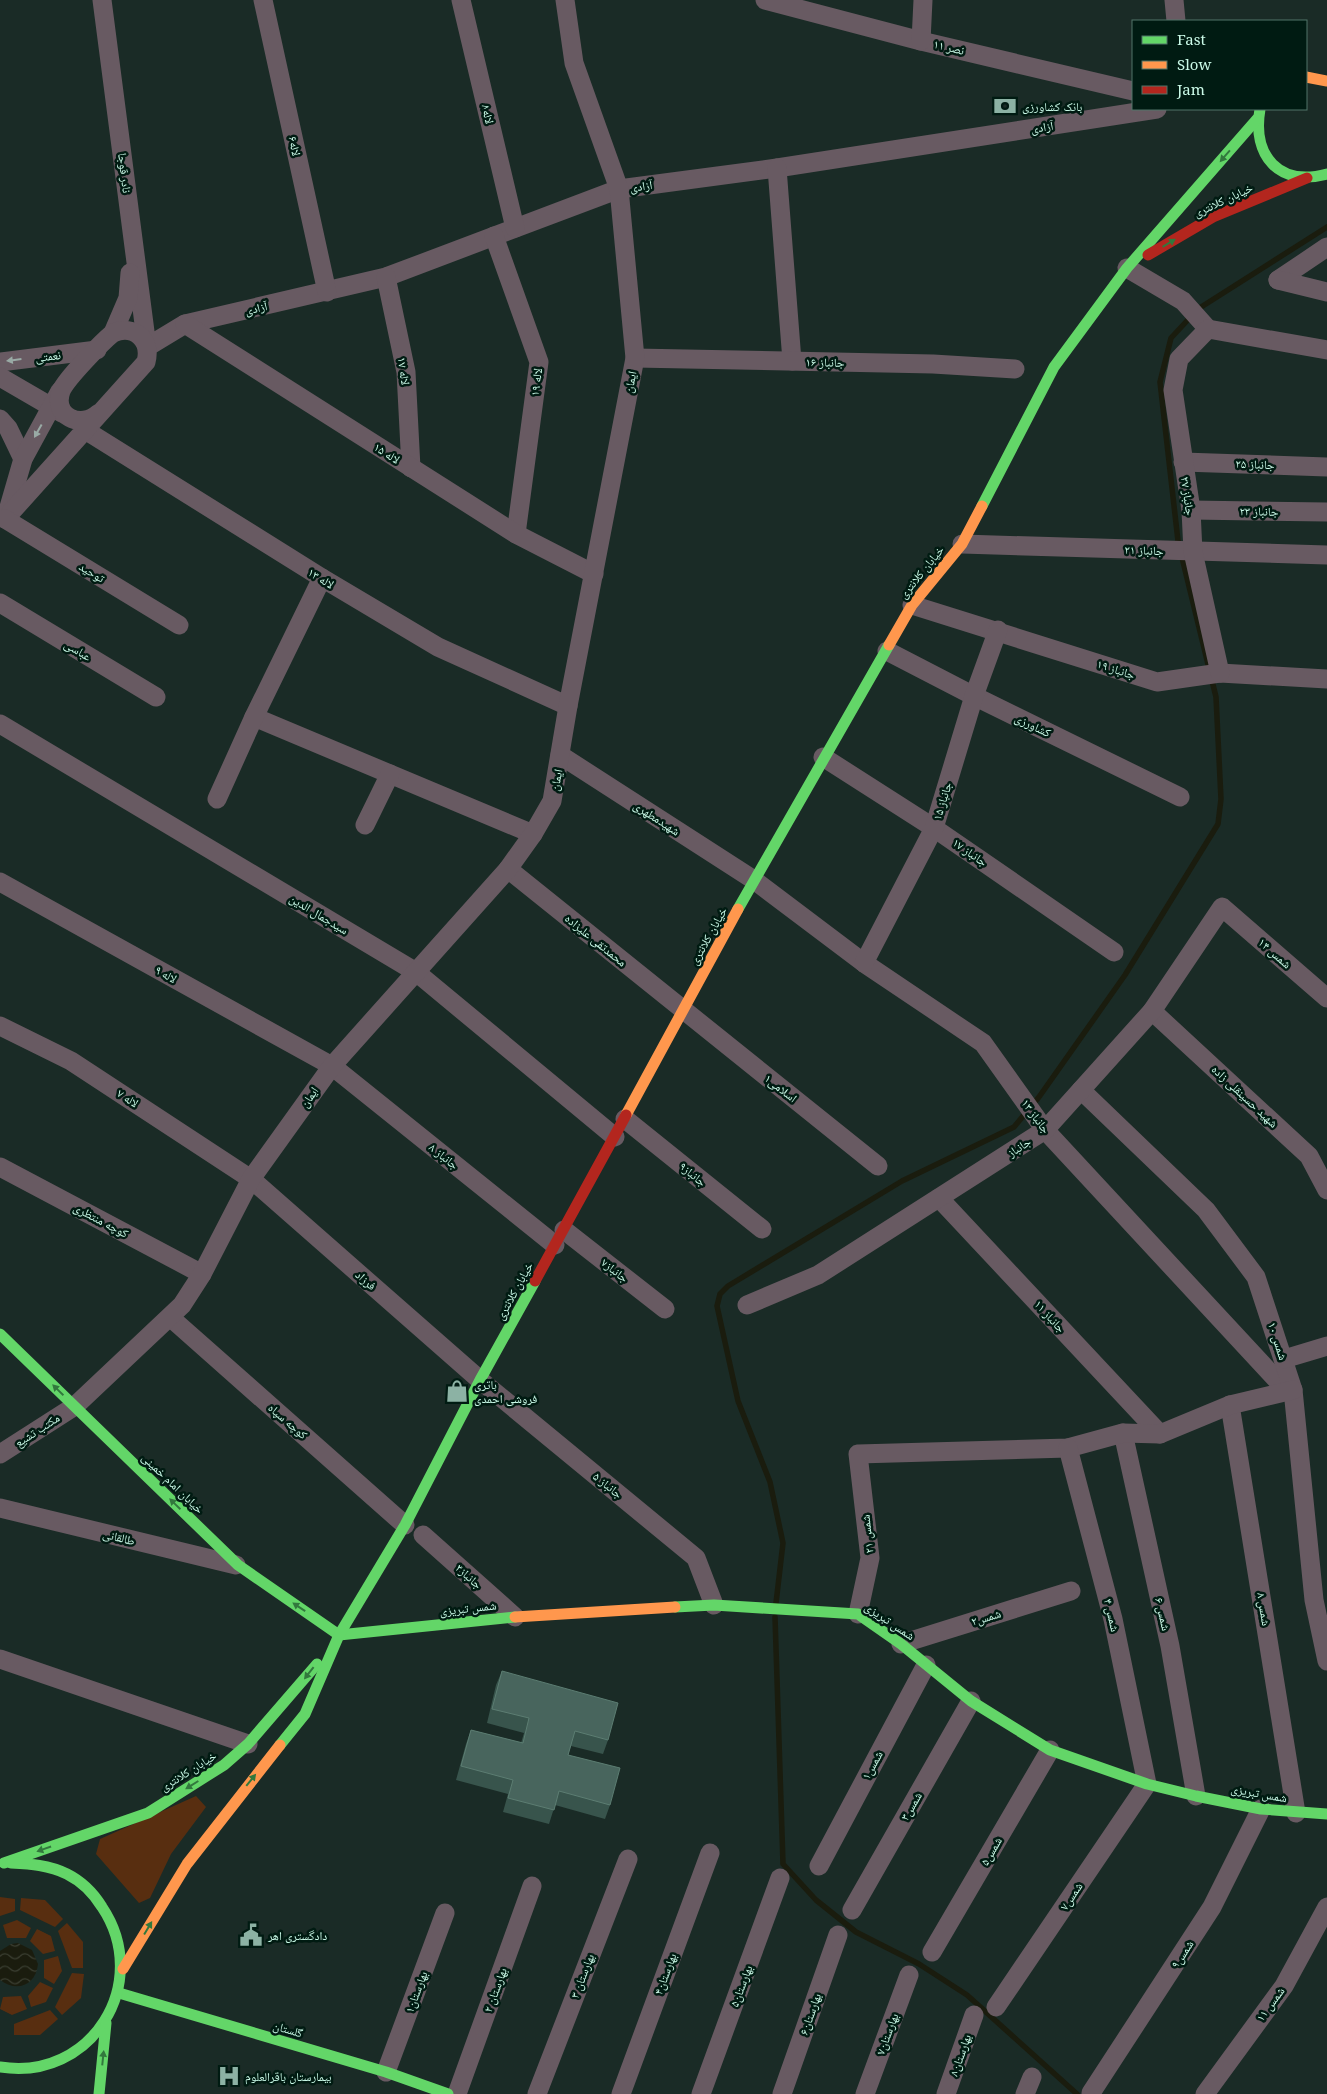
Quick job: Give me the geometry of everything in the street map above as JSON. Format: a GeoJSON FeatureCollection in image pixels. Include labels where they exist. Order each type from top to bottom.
{"type":"FeatureCollection","features":[{"type":"Feature","properties":{"kind":"main road"},"geometry":{"type":"LineString","coordinates":[[1307,76],[1327,71]]}},
{"type":"Feature","properties":{"kind":"main road"},"geometry":{"type":"LineString","coordinates":[[1307,76],[1327,81]]}},
{"type":"Feature","properties":{"kind":"main road"},"geometry":{"type":"LineString","coordinates":[[1259,114],[1257,134],[1261,148],[1269,160],[1280,170],[1293,176],[1307,178]]}},
{"type":"Feature","properties":{"kind":"main road","name":"خیابان کلانتری"},"geometry":{"type":"LineString","coordinates":[[123,1969],[187,1864],[248,1784],[305,1714],[339,1635],[405,1524],[480,1380],[560,1238],[754,880],[912,605],[962,544],[1054,367],[1127,268],[1259,114]]}},
{"type":"Feature","properties":{"kind":"main road","name":"خیابان کلانتری"},"geometry":{"type":"LineString","coordinates":[[1127,268],[1213,217],[1307,178],[1327,174]]}},
{"type":"Feature","properties":{"kind":"main road","name":"خیابان امام خمینی"},"geometry":{"type":"LineString","coordinates":[[0,1334],[238,1565],[339,1635]]}},
{"type":"Feature","properties":{"kind":"main road","name":"شمس تبریزی"},"geometry":{"type":"LineString","coordinates":[[339,1635],[516,1618],[714,1605],[858,1614],[901,1644],[971,1701],[1050,1750],[1147,1784],[1196,1796],[1296,1814],[1327,1814]]}},
{"type":"Feature","properties":{"kind":"main road","name":"خیابان کلانتری"},"geometry":{"type":"LineString","coordinates":[[1,1863],[148,1813],[224,1765],[248,1744],[287,1701],[339,1635]]}},
{"type":"Feature","properties":{"kind":"main road"},"geometry":{"type":"LineString","coordinates":[[1,1863],[40,1864],[73,1878],[100,1902],[118,1934],[123,1969],[119,1993],[106,2023],[99,2094]]}},
{"type":"Feature","properties":{"kind":"main road","name":"گلستان"},"geometry":{"type":"LineString","coordinates":[[119,1993],[386,2072],[448,2094]]}},
{"type":"Feature","properties":{"kind":"main road"},"geometry":{"type":"LineString","coordinates":[[0,2067],[14,2070],[50,2066],[82,2050],[106,2023]]}},
{"type":"Feature","properties":{"kind":"street","name":"نادر قوجا"},"geometry":{"type":"LineString","coordinates":[[102,0],[147,347]]}},
{"type":"Feature","properties":{"kind":"street","name":"لاله۶"},"geometry":{"type":"LineString","coordinates":[[263,0],[327,292]]}},
{"type":"Feature","properties":{"kind":"street","name":"لاله۸"},"geometry":{"type":"LineString","coordinates":[[462,0],[515,228]]}},
{"type":"Feature","properties":{"kind":"street","name":"ایمان"},"geometry":{"type":"LineString","coordinates":[[75,1406],[182,1306],[202,1274],[251,1179],[332,1066],[508,869],[533,834],[552,801],[568,706],[635,358],[619,189],[574,63],[565,0]]}},
{"type":"Feature","properties":{"kind":"street","name":"نصر ۱۱"},"geometry":{"type":"LineString","coordinates":[[765,0],[1132,91]]}},
{"type":"Feature","properties":{"kind":"street"},"geometry":{"type":"LineString","coordinates":[[921,40],[924,0]]}},
{"type":"Feature","properties":{"kind":"street"},"geometry":{"type":"LineString","coordinates":[[1174,0],[1176,20]]}},
{"type":"Feature","properties":{"kind":"street","name":"آزادی"},"geometry":{"type":"LineString","coordinates":[[147,347],[185,324],[386,277],[619,189],[777,168],[1151,110]]}},
{"type":"Feature","properties":{"kind":"street"},"geometry":{"type":"LineString","coordinates":[[777,168],[792,361]]}},
{"type":"Feature","properties":{"kind":"street","name":"لاله ۱۹"},"geometry":{"type":"LineString","coordinates":[[494,236],[539,362],[516,534]]}},
{"type":"Feature","properties":{"kind":"street"},"geometry":{"type":"LineString","coordinates":[[3,524],[23,459],[59,411],[62,389],[113,333],[128,298],[133,242]]}},
{"type":"Feature","properties":{"kind":"street"},"geometry":{"type":"LineString","coordinates":[[1327,247],[1278,280],[1327,292]]}},
{"type":"Feature","properties":{"kind":"street"},"geometry":{"type":"LineString","coordinates":[[1127,268],[1182,302],[1208,329],[1327,350]]}},
{"type":"Feature","properties":{"kind":"street","name":"لاله ۱۷"},"geometry":{"type":"LineString","coordinates":[[386,277],[406,372],[411,468]]}},
{"type":"Feature","properties":{"kind":"street","name":"لاله ۱۵"},"geometry":{"type":"LineString","coordinates":[[185,324],[516,534],[594,574]]}},
{"type":"Feature","properties":{"kind":"street","name":"جانباز ۲۷"},"geometry":{"type":"LineString","coordinates":[[1208,329],[1179,359],[1173,390],[1191,510],[1193,552],[1220,673]]}},
{"type":"Feature","properties":{"kind":"street"},"geometry":{"type":"LineString","coordinates":[[0,377],[80,422],[94,418],[141,368],[148,354],[144,340],[133,331],[119,330],[113,333]]}},
{"type":"Feature","properties":{"kind":"street","name":"نعمتی"},"geometry":{"type":"LineString","coordinates":[[0,362],[97,350]]}},
{"type":"Feature","properties":{"kind":"street","name":"جانباز ۱۶"},"geometry":{"type":"LineString","coordinates":[[635,358],[933,364],[1015,369]]}},
{"type":"Feature","properties":{"kind":"street"},"geometry":{"type":"LineString","coordinates":[[3,524],[99,413]]}},
{"type":"Feature","properties":{"kind":"street"},"geometry":{"type":"LineString","coordinates":[[0,419],[8,428],[23,459]]}},
{"type":"Feature","properties":{"kind":"street","name":"لاله ۱۳"},"geometry":{"type":"LineString","coordinates":[[85,430],[322,578],[438,647],[568,706]]}},
{"type":"Feature","properties":{"kind":"street","name":"جانباز ۲۵"},"geometry":{"type":"LineString","coordinates":[[1183,462],[1327,467]]}},
{"type":"Feature","properties":{"kind":"street","name":"جانباز ۲۳"},"geometry":{"type":"LineString","coordinates":[[1191,510],[1327,512]]}},
{"type":"Feature","properties":{"kind":"street","name":"توحید"},"geometry":{"type":"LineString","coordinates":[[3,524],[179,625]]}},
{"type":"Feature","properties":{"kind":"street","name":"جانباز ۲۱"},"geometry":{"type":"LineString","coordinates":[[962,544],[1327,556]]}},
{"type":"Feature","properties":{"kind":"street"},"geometry":{"type":"LineString","coordinates":[[217,799],[254,717],[322,578]]}},
{"type":"Feature","properties":{"kind":"street","name":"عباسی"},"geometry":{"type":"LineString","coordinates":[[0,603],[156,697]]}},
{"type":"Feature","properties":{"kind":"street","name":"جانباز ۱۹"},"geometry":{"type":"LineString","coordinates":[[912,605],[998,630],[1157,682],[1220,673],[1327,678]]}},
{"type":"Feature","properties":{"kind":"street","name":"جانباز ۱۵"},"geometry":{"type":"LineString","coordinates":[[864,963],[934,828],[974,696],[998,630]]}},
{"type":"Feature","properties":{"kind":"street","name":"کشاورزی"},"geometry":{"type":"LineString","coordinates":[[887,651],[1180,797]]}},
{"type":"Feature","properties":{"kind":"street"},"geometry":{"type":"LineString","coordinates":[[254,717],[533,834]]}},
{"type":"Feature","properties":{"kind":"street","name":"سیدجمال الدین"},"geometry":{"type":"LineString","coordinates":[[0,724],[416,972],[615,1137]]}},
{"type":"Feature","properties":{"kind":"street","name":"شهیدمطهری"},"geometry":{"type":"LineString","coordinates":[[560,755],[754,880]]}},
{"type":"Feature","properties":{"kind":"street","name":"جانباز ۱۷"},"geometry":{"type":"LineString","coordinates":[[823,757],[934,828],[1114,952]]}},
{"type":"Feature","properties":{"kind":"street"},"geometry":{"type":"LineString","coordinates":[[365,825],[390,774]]}},
{"type":"Feature","properties":{"kind":"street","name":"محمدتقی علیزاده"},"geometry":{"type":"LineString","coordinates":[[508,869],[683,1011]]}},
{"type":"Feature","properties":{"kind":"street","name":"جانباز ۱۳"},"geometry":{"type":"LineString","coordinates":[[754,880],[864,963],[983,1043],[1045,1130],[1290,1390]]}},
{"type":"Feature","properties":{"kind":"street","name":"لاله ۹"},"geometry":{"type":"LineString","coordinates":[[0,882],[332,1066]]}},
{"type":"Feature","properties":{"kind":"street","name":"شمس ۱۴"},"geometry":{"type":"LineString","coordinates":[[1222,907],[1327,998]]}},
{"type":"Feature","properties":{"kind":"street","name":"جانباز"},"geometry":{"type":"LineString","coordinates":[[747,1305],[818,1275],[1045,1130],[1152,1011],[1222,907]]}},
{"type":"Feature","properties":{"kind":"street","name":"اسلامی۱"},"geometry":{"type":"LineString","coordinates":[[683,1011],[878,1166]]}},
{"type":"Feature","properties":{"kind":"street","name":"شهید حسینقلی زاده"},"geometry":{"type":"LineString","coordinates":[[1152,1011],[1309,1156],[1327,1190]]}},
{"type":"Feature","properties":{"kind":"street","name":"لاله ۷"},"geometry":{"type":"LineString","coordinates":[[0,1026],[71,1061],[251,1179]]}},
{"type":"Feature","properties":{"kind":"street","name":"جانباز ۸"},"geometry":{"type":"LineString","coordinates":[[332,1066],[560,1238]]}},
{"type":"Feature","properties":{"kind":"street","name":"شمس ۱۰"},"geometry":{"type":"LineString","coordinates":[[1080,1090],[1206,1210],[1256,1277],[1284,1359],[1290,1390],[1314,1600],[1327,1662]]}},
{"type":"Feature","properties":{"kind":"street","name":"جانباز۹"},"geometry":{"type":"LineString","coordinates":[[625,1119],[762,1230]]}},
{"type":"Feature","properties":{"kind":"street","name":"کوچه منتظری"},"geometry":{"type":"LineString","coordinates":[[0,1167],[202,1274]]}},
{"type":"Feature","properties":{"kind":"street","name":"فرزاد"},"geometry":{"type":"LineString","coordinates":[[251,1179],[480,1380]]}},
{"type":"Feature","properties":{"kind":"street","name":"جانباز ۱۱"},"geometry":{"type":"LineString","coordinates":[[939,1198],[1160,1434]]}},
{"type":"Feature","properties":{"kind":"street","name":"جانباز۷"},"geometry":{"type":"LineString","coordinates":[[560,1238],[665,1309]]}},
{"type":"Feature","properties":{"kind":"street","name":"کوچه سپاه"},"geometry":{"type":"LineString","coordinates":[[171,1318],[405,1524]]}},
{"type":"Feature","properties":{"kind":"street"},"geometry":{"type":"LineString","coordinates":[[1284,1359],[1327,1346]]}},
{"type":"Feature","properties":{"kind":"street","name":"جانباز ۵"},"geometry":{"type":"LineString","coordinates":[[480,1380],[696,1558],[714,1605]]}},
{"type":"Feature","properties":{"kind":"street"},"geometry":{"type":"LineString","coordinates":[[1068,1448],[1123,1433],[1160,1434],[1230,1405],[1290,1390]]}},
{"type":"Feature","properties":{"kind":"street","name":"شمس ۸"},"geometry":{"type":"LineString","coordinates":[[1230,1405],[1296,1814]]}},
{"type":"Feature","properties":{"kind":"street","name":"مکتب تشیع"},"geometry":{"type":"LineString","coordinates":[[0,1454],[75,1406]]}},
{"type":"Feature","properties":{"kind":"street","name":"شمس ۶"},"geometry":{"type":"LineString","coordinates":[[1123,1433],[1170,1646],[1196,1796]]}},
{"type":"Feature","properties":{"kind":"street","name":"شمس ۲۱"},"geometry":{"type":"LineString","coordinates":[[858,1614],[870,1558],[858,1454],[1068,1448]]}},
{"type":"Feature","properties":{"kind":"street","name":"شمس ۴"},"geometry":{"type":"LineString","coordinates":[[1068,1448],[1113,1619],[1147,1784]]}},
{"type":"Feature","properties":{"kind":"street","name":"طالقانی"},"geometry":{"type":"LineString","coordinates":[[0,1508],[238,1565]]}},
{"type":"Feature","properties":{"kind":"street","name":"جانباز۳"},"geometry":{"type":"LineString","coordinates":[[423,1535],[516,1618]]}},
{"type":"Feature","properties":{"kind":"street","name":"شمس۲"},"geometry":{"type":"LineString","coordinates":[[901,1644],[1071,1591]]}},
{"type":"Feature","properties":{"kind":"street"},"geometry":{"type":"LineString","coordinates":[[0,1659],[248,1744]]}},
{"type":"Feature","properties":{"kind":"street","name":"شمس۱"},"geometry":{"type":"LineString","coordinates":[[818,1866],[926,1665]]}},
{"type":"Feature","properties":{"kind":"street","name":"شمس۳"},"geometry":{"type":"LineString","coordinates":[[852,1910],[971,1701]]}},
{"type":"Feature","properties":{"kind":"street","name":"شمس۵"},"geometry":{"type":"LineString","coordinates":[[932,1952],[1050,1750]]}},
{"type":"Feature","properties":{"kind":"street","name":"شمس۷"},"geometry":{"type":"LineString","coordinates":[[996,2007],[1147,1784]]}},
{"type":"Feature","properties":{"kind":"street","name":"شمس۹"},"geometry":{"type":"LineString","coordinates":[[1092,2093],[1212,1907],[1261,1809]]}},
{"type":"Feature","properties":{"kind":"street","name":"بهارستان۴"},"geometry":{"type":"LineString","coordinates":[[621,2094],[710,1853]]}},
{"type":"Feature","properties":{"kind":"street","name":"بهارستان ۳"},"geometry":{"type":"LineString","coordinates":[[537,2094],[628,1859]]}},
{"type":"Feature","properties":{"kind":"street","name":"بهارستان۵"},"geometry":{"type":"LineString","coordinates":[[701,2094],[780,1878]]}},
{"type":"Feature","properties":{"kind":"street","name":"بهارستان ۲"},"geometry":{"type":"LineString","coordinates":[[457,2094],[532,1886]]}},
{"type":"Feature","properties":{"kind":"street","name":"شمس ۱۱"},"geometry":{"type":"LineString","coordinates":[[1205,2094],[1284,1986],[1327,1907]]}},
{"type":"Feature","properties":{"kind":"street","name":"بهارستان۱"},"geometry":{"type":"LineString","coordinates":[[386,2072],[445,1913]]}},
{"type":"Feature","properties":{"kind":"street","name":"بهارستان۶"},"geometry":{"type":"LineString","coordinates":[[782,2094],[838,1934]]}},
{"type":"Feature","properties":{"kind":"street","name":"بهارستان۷"},"geometry":{"type":"LineString","coordinates":[[865,2094],[909,1975]]}},
{"type":"Feature","properties":{"kind":"street","name":"بهارستان۸"},"geometry":{"type":"LineString","coordinates":[[946,2094],[974,2015]]}},
{"type":"Feature","properties":{"kind":"shaded area"},"geometry":{"type":"Polygon","coordinates":[[[196,1796],[206,1807],[171,1854],[150,1898],[139,1903],[96,1854],[100,1839],[196,1796]]]}},
{"type":"Feature","properties":{"kind":"shaded area"},"geometry":{"type":"Polygon","coordinates":[[[0,1897],[15,1899],[15,1911],[0,1916],[0,1897]]]}},
{"type":"Feature","properties":{"kind":"shaded area"},"geometry":{"type":"Polygon","coordinates":[[[21,1898],[45,1900],[63,1919],[55,1927],[20,1910],[21,1898]]]}},
{"type":"Feature","properties":{"kind":"shaded area"},"geometry":{"type":"Polygon","coordinates":[[[17,1920],[31,1928],[26,1938],[7,1938],[3,1925],[17,1920]]]}},
{"type":"Feature","properties":{"kind":"shaded area"},"geometry":{"type":"Polygon","coordinates":[[[67,1923],[83,1942],[83,1968],[72,1968],[58,1931],[67,1923]]]}},
{"type":"Feature","properties":{"kind":"shaded area"},"geometry":{"type":"Polygon","coordinates":[[[37,1929],[51,1936],[55,1951],[43,1954],[30,1941],[37,1929]]]}},
{"type":"Feature","properties":{"kind":"shaded area"},"geometry":{"type":"Polygon","coordinates":[[[58,1956],[62,1971],[54,1984],[44,1978],[44,1960],[58,1956]]]}},
{"type":"Feature","properties":{"kind":"shaded area"},"geometry":{"type":"Polygon","coordinates":[[[72,1973],[84,1974],[81,1998],[62,2015],[55,2007],[72,1973]]]}},
{"type":"Feature","properties":{"kind":"shaded area"},"geometry":{"type":"Polygon","coordinates":[[[40,1982],[53,1988],[46,2002],[31,2007],[28,1996],[40,1982]]]}},
{"type":"Feature","properties":{"kind":"shaded area"},"geometry":{"type":"Polygon","coordinates":[[[21,1996],[27,2009],[12,2015],[0,2009],[3,1997],[21,1996]]]}},
{"type":"Feature","properties":{"kind":"shaded area"},"geometry":{"type":"Polygon","coordinates":[[[50,2010],[58,2019],[40,2035],[14,2035],[14,2024],[50,2010]]]}},
{"type":"Feature","properties":{"kind":"water"},"geometry":{"type":"Polygon","coordinates":[[[18,1943],[32,1950],[38,1964],[34,1977],[30,1982],[25,1985],[13,1986],[0,1980],[0,1951],[11,1944],[18,1943]]]}},
{"type":"Feature","properties":{"kind":"building"},"geometry":{"type":"Polygon","coordinates":[[[502,1671],[618,1703],[608,1740],[575,1731],[568,1755],[620,1768],[610,1805],[559,1791],[554,1810],[508,1798],[513,1780],[461,1766],[471,1730],[523,1743],[529,1718],[492,1709],[502,1671]]]}},
{"type":"Feature","properties":{"kind":"waterway"},"geometry":{"type":"LineString","coordinates":[[776,1603],[783,1543],[770,1482],[738,1401],[717,1306],[720,1294],[728,1286],[902,1181],[1014,1127],[1039,1097],[1125,975],[1218,824],[1221,799],[1216,697],[1178,541],[1160,382],[1171,338],[1198,309],[1327,227]]}},
{"type":"Feature","properties":{"kind":"waterway"},"geometry":{"type":"LineString","coordinates":[[775,1617],[783,1864],[816,1900],[856,1932],[919,1964],[967,1995],[1077,2094]]}},
{"type":"Feature","properties":{"kind":"traffic: fast"},"geometry":{"type":"LineString","coordinates":[[1260,110],[1260,141],[1265,154],[1272,164],[1283,172],[1295,176],[1310,177],[1327,174]]}},
{"type":"Feature","properties":{"kind":"traffic: fast"},"geometry":{"type":"LineString","coordinates":[[982,506],[1054,367],[1127,268],[1257,119]]}},
{"type":"Feature","properties":{"kind":"traffic: fast"},"geometry":{"type":"LineString","coordinates":[[738,909],[889,645]]}},
{"type":"Feature","properties":{"kind":"traffic: fast"},"geometry":{"type":"LineString","coordinates":[[280,1745],[305,1714],[339,1635],[405,1525],[480,1380],[535,1281]]}},
{"type":"Feature","properties":{"kind":"traffic: fast"},"geometry":{"type":"LineString","coordinates":[[0,1334],[238,1565],[339,1635],[515,1617]]}},
{"type":"Feature","properties":{"kind":"traffic: fast"},"geometry":{"type":"LineString","coordinates":[[675,1607],[714,1605],[858,1614],[901,1644],[971,1701],[1050,1750],[1147,1784],[1196,1796],[1261,1809],[1327,1814]]}},
{"type":"Feature","properties":{"kind":"traffic: fast"},"geometry":{"type":"LineString","coordinates":[[4,1863],[148,1813],[224,1765],[248,1744],[317,1664]]}},
{"type":"Feature","properties":{"kind":"traffic: fast"},"geometry":{"type":"LineString","coordinates":[[0,2067],[33,2068],[61,2059],[86,2043],[104,2021],[116,1995],[120,1966],[116,1936],[102,1907],[87,1888],[60,1871],[46,1867],[11,1863]]}},
{"type":"Feature","properties":{"kind":"traffic: fast"},"geometry":{"type":"LineString","coordinates":[[119,1993],[386,2072],[448,2094]]}},
{"type":"Feature","properties":{"kind":"traffic: fast"},"geometry":{"type":"LineString","coordinates":[[99,2094],[106,2023]]}},
{"type":"Feature","properties":{"kind":"traffic: slow"},"geometry":{"type":"LineString","coordinates":[[1307,77],[1327,81]]}},
{"type":"Feature","properties":{"kind":"traffic: slow"},"geometry":{"type":"LineString","coordinates":[[889,645],[912,605],[962,544],[982,506]]}},
{"type":"Feature","properties":{"kind":"traffic: slow"},"geometry":{"type":"LineString","coordinates":[[626,1115],[738,909]]}},
{"type":"Feature","properties":{"kind":"traffic: slow"},"geometry":{"type":"LineString","coordinates":[[515,1617],[675,1607]]}},
{"type":"Feature","properties":{"kind":"traffic: slow"},"geometry":{"type":"LineString","coordinates":[[123,1969],[187,1864],[280,1745]]}},
{"type":"Feature","properties":{"kind":"traffic: jam"},"geometry":{"type":"LineString","coordinates":[[1148,255],[1213,217],[1307,178]]}},
{"type":"Feature","properties":{"kind":"traffic: jam"},"geometry":{"type":"LineString","coordinates":[[535,1281],[626,1115]]}},
{"type":"Feature","properties":{"kind":"place","name":"بانک کشاورزی"},"geometry":{"type":"Point","coordinates":[1005,106]}},
{"type":"Feature","properties":{"kind":"place","name":"باتری فروشی احمدی"},"geometry":{"type":"Point","coordinates":[457,1391]}},
{"type":"Feature","properties":{"kind":"place","name":"دادگستری اهر"},"geometry":{"type":"Point","coordinates":[251,1935]}},
{"type":"Feature","properties":{"kind":"place","name":"بیمارستان باقرالعلوم"},"geometry":{"type":"Point","coordinates":[229,2076]}}]}
